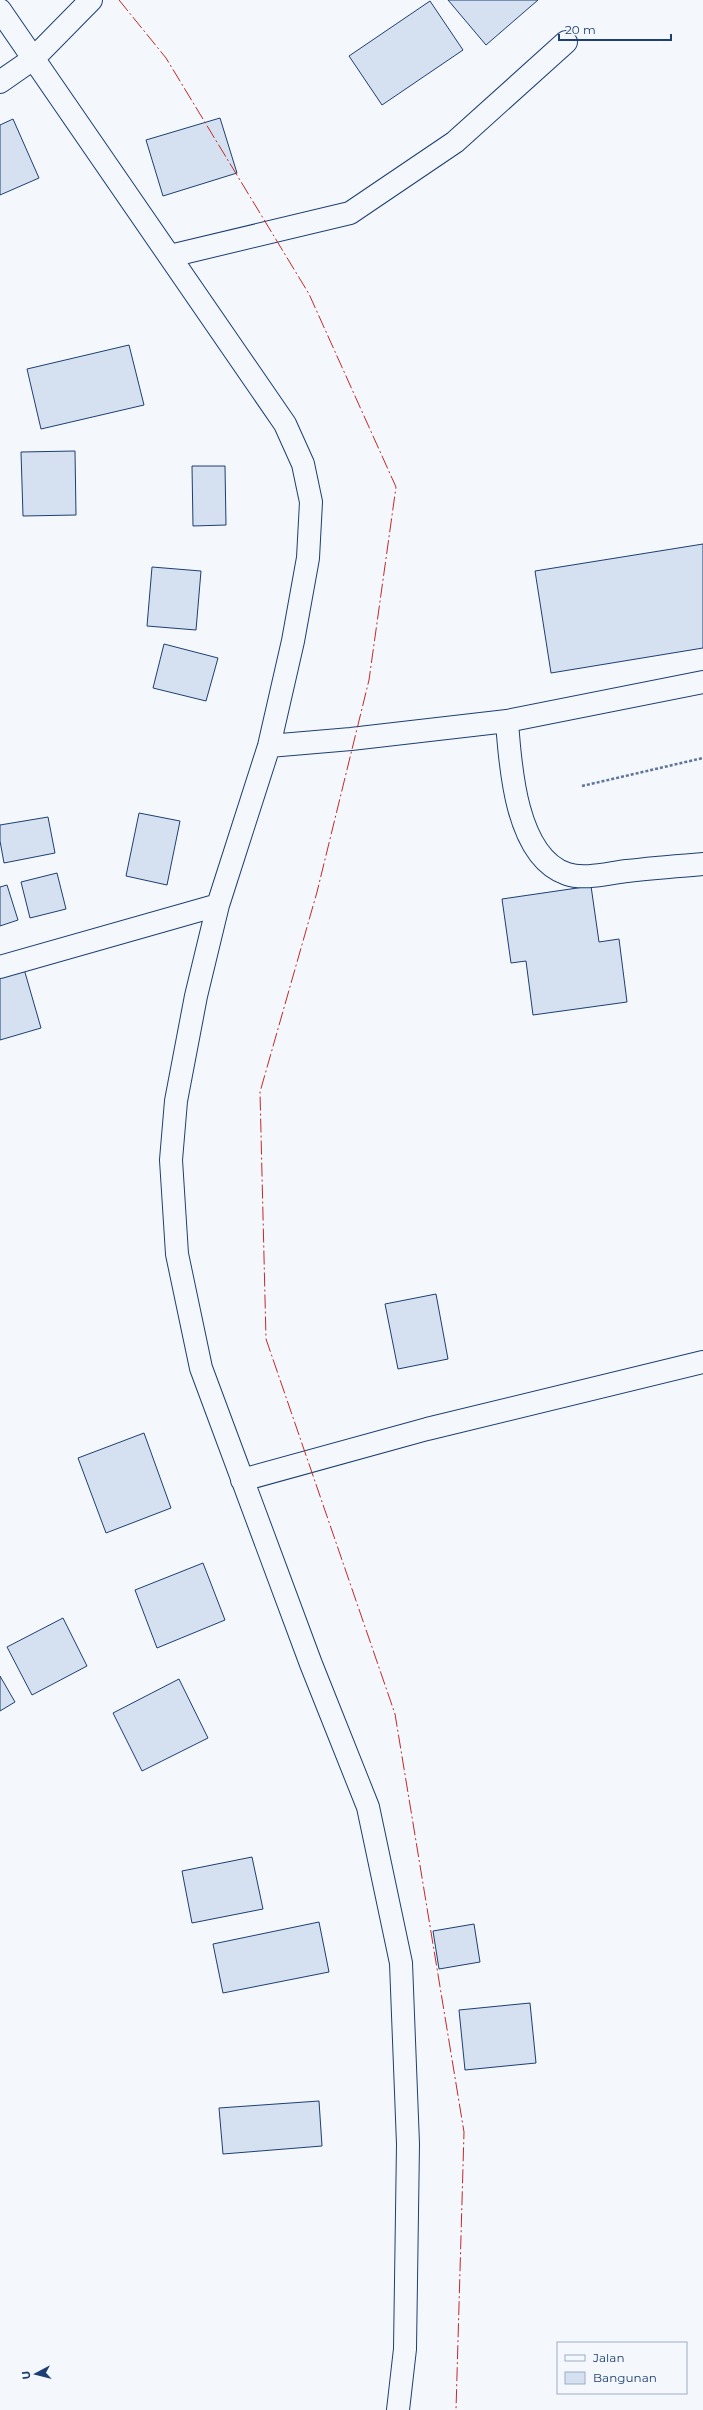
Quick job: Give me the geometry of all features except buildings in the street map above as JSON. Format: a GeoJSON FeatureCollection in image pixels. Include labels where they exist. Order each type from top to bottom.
{"type":"FeatureCollection","features":[{"type":"Feature","properties":{"kind":"street"},"geometry":{"type":"LineString","coordinates":[[0,82],[33,59],[91,0]]}},
{"type":"Feature","properties":{"kind":"street"},"geometry":{"type":"LineString","coordinates":[[0,10],[285,424],[303,464],[311,502],[305,573],[293,641],[269,746],[218,905],[196,996],[176,1101],[171,1160],[177,1254],[201,1368],[311,1664],[368,1807],[400,1963],[408,2144],[405,2349],[398,2410]]}},
{"type":"Feature","properties":{"kind":"street"},"geometry":{"type":"LineString","coordinates":[[170,256],[350,213],[455,142],[566,42]]}},
{"type":"Feature","properties":{"kind":"street"},"geometry":{"type":"LineString","coordinates":[[269,746],[351,739],[507,721],[703,682]]}},
{"type":"Feature","properties":{"kind":"street"},"geometry":{"type":"LineString","coordinates":[[507,721],[509,753],[518,807],[534,847],[545,862],[567,874],[588,875],[703,864]]}},
{"type":"Feature","properties":{"kind":"street"},"geometry":{"type":"LineString","coordinates":[[0,968],[218,905]]}},
{"type":"Feature","properties":{"kind":"street"},"geometry":{"type":"LineString","coordinates":[[242,1480],[427,1429],[703,1362]]}},
{"type":"Feature","properties":{"kind":"path"},"geometry":{"type":"LineString","coordinates":[[582,786],[703,758]]}},
{"type":"Feature","properties":{"kind":"power"},"geometry":{"type":"LineString","coordinates":[[119,0],[166,58],[309,294],[396,487],[369,680],[317,892],[260,1092],[266,1339],[395,1714],[464,2132],[456,2410]]}}]}
